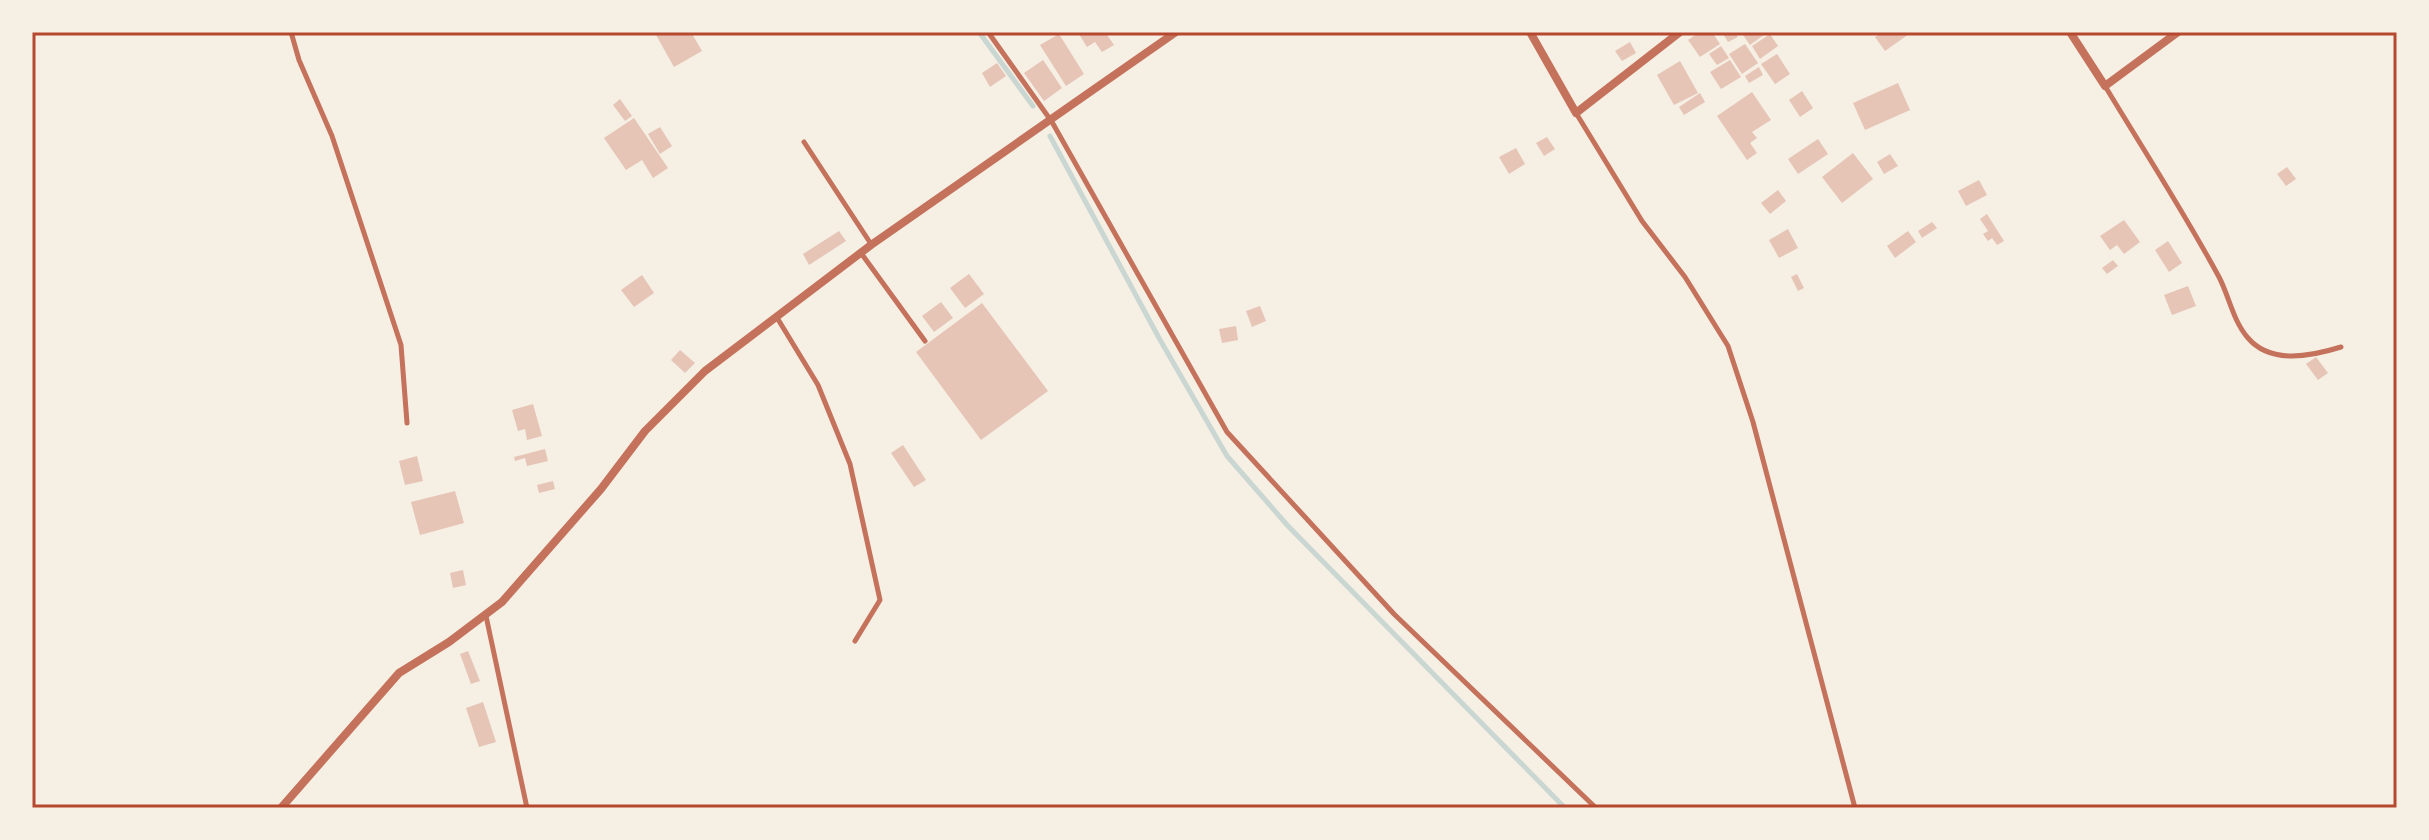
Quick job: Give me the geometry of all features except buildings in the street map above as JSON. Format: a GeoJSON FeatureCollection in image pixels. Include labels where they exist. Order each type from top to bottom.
{"type":"FeatureCollection","features":[{"type":"Feature","properties":{"kind":"street"},"geometry":{"type":"LineString","coordinates":[[281,808],[399,673],[486,616],[528,574],[601,489],[645,431],[705,371],[871,245],[1052,122],[1176,32]]}},
{"type":"Feature","properties":{"kind":"street"},"geometry":{"type":"LineString","coordinates":[[1530,32],[1576,113],[1680,32]]}},
{"type":"Feature","properties":{"kind":"street"},"geometry":{"type":"LineString","coordinates":[[2070,32],[2105,86],[2178,32]]}},
{"type":"Feature","properties":{"kind":"lane"},"geometry":{"type":"LineString","coordinates":[[291,32],[332,136],[401,345],[407,423]]}},
{"type":"Feature","properties":{"kind":"lane"},"geometry":{"type":"LineString","coordinates":[[988,32],[1052,122],[1227,432],[1394,614],[1596,808]]}},
{"type":"Feature","properties":{"kind":"lane"},"geometry":{"type":"LineString","coordinates":[[2105,86],[2220,279],[2248,339],[2260,347],[2294,357],[2309,357],[2341,347]]}},
{"type":"Feature","properties":{"kind":"lane"},"geometry":{"type":"LineString","coordinates":[[1576,113],[1634,209],[1685,277],[1728,346],[1757,435],[1855,808]]}},
{"type":"Feature","properties":{"kind":"lane"},"geometry":{"type":"LineString","coordinates":[[804,142],[871,245]]}},
{"type":"Feature","properties":{"kind":"lane"},"geometry":{"type":"LineString","coordinates":[[861,253],[925,341]]}},
{"type":"Feature","properties":{"kind":"lane"},"geometry":{"type":"LineString","coordinates":[[776,316],[818,385],[850,464],[880,600],[855,641]]}},
{"type":"Feature","properties":{"kind":"lane"},"geometry":{"type":"LineString","coordinates":[[486,616],[527,808]]}},
{"type":"Feature","properties":{"kind":"waterway"},"geometry":{"type":"LineString","coordinates":[[979,32],[1033,106]]}},
{"type":"Feature","properties":{"kind":"waterway"},"geometry":{"type":"LineString","coordinates":[[1050,136],[1227,456],[1288,526],[1565,808]]}}]}
